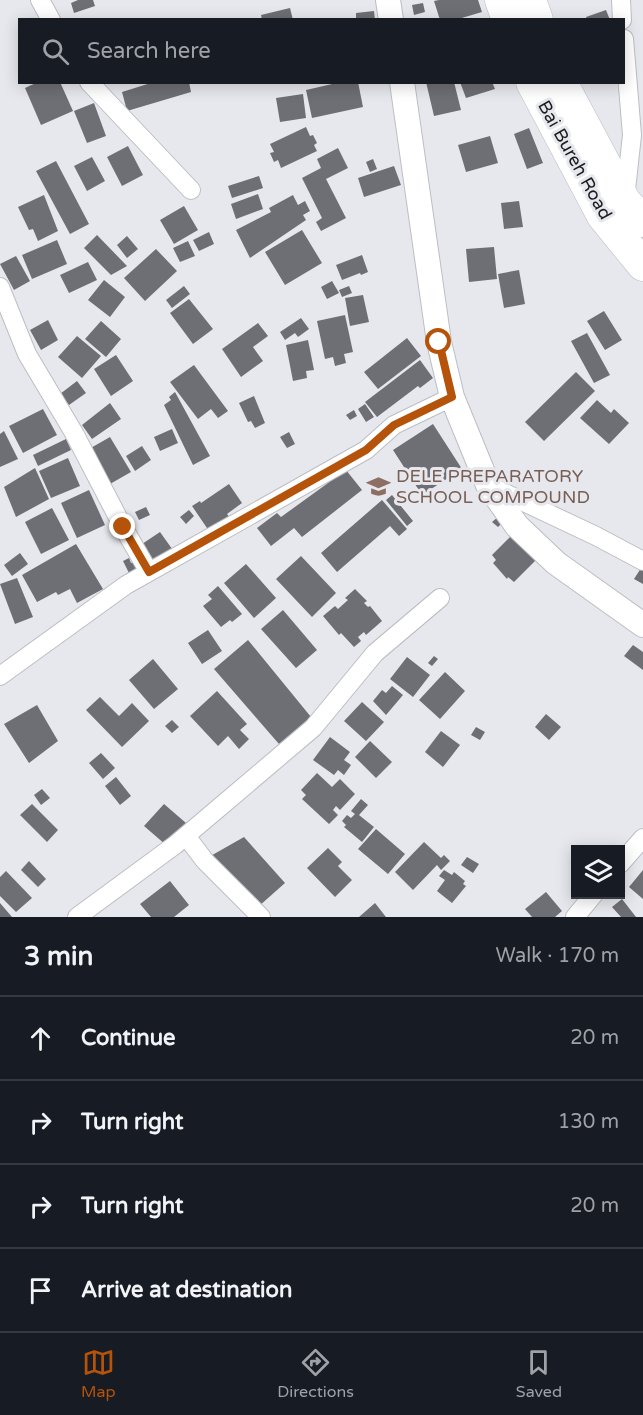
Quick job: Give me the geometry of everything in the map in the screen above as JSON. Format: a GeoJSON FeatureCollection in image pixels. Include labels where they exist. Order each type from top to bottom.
{"type":"FeatureCollection","features":[{"type":"Feature","properties":{"kind":"highway"},"geometry":{"type":"LineString","coordinates":[[501,0],[507,18]]}},
{"type":"Feature","properties":{"kind":"highway"},"geometry":{"type":"LineString","coordinates":[[530,0],[536,18]]}},
{"type":"Feature","properties":{"kind":"highway","name":"Bai Bureh Road"},"geometry":{"type":"LineString","coordinates":[[533,84],[603,216],[643,265]]}},
{"type":"Feature","properties":{"kind":"highway","name":"Bai Bureh Road"},"geometry":{"type":"LineString","coordinates":[[562,84],[634,212]]}},
{"type":"Feature","properties":{"kind":"street"},"geometry":{"type":"LineString","coordinates":[[40,0],[50,18]]}},
{"type":"Feature","properties":{"kind":"street"},"geometry":{"type":"LineString","coordinates":[[388,0],[391,18]]}},
{"type":"Feature","properties":{"kind":"street"},"geometry":{"type":"LineString","coordinates":[[621,0],[622,18]]}},
{"type":"Feature","properties":{"kind":"street"},"geometry":{"type":"LineString","coordinates":[[625,51],[632,135],[634,212]]}},
{"type":"Feature","properties":{"kind":"street"},"geometry":{"type":"LineString","coordinates":[[91,84],[191,190]]}},
{"type":"Feature","properties":{"kind":"street"},"geometry":{"type":"LineString","coordinates":[[402,84],[439,342],[452,397],[488,485],[517,526],[556,563],[643,625]]}},
{"type":"Feature","properties":{"kind":"street"},"geometry":{"type":"LineString","coordinates":[[0,287],[27,354],[74,434],[149,572]]}},
{"type":"Feature","properties":{"kind":"street"},"geometry":{"type":"LineString","coordinates":[[0,676],[126,585],[366,450],[394,425],[452,397]]}},
{"type":"Feature","properties":{"kind":"street"},"geometry":{"type":"LineString","coordinates":[[488,485],[643,561]]}},
{"type":"Feature","properties":{"kind":"street"},"geometry":{"type":"LineString","coordinates":[[77,917],[186,836],[313,728],[375,653],[440,598]]}},
{"type":"Feature","properties":{"kind":"street"},"geometry":{"type":"LineString","coordinates":[[186,836],[205,861],[261,917]]}},
{"type":"Feature","properties":{"kind":"street"},"geometry":{"type":"LineString","coordinates":[[625,859],[643,838]]}},
{"type":"Feature","properties":{"kind":"street"},"geometry":{"type":"LineString","coordinates":[[575,917],[590,899]]}},
{"type":"Feature","properties":{"kind":"building"},"geometry":{"type":"Polygon","coordinates":[[[78,0],[93,0],[95,6],[74,13],[71,3],[78,0]]]}},
{"type":"Feature","properties":{"kind":"building"},"geometry":{"type":"Polygon","coordinates":[[[478,0],[482,12],[462,18],[439,18],[434,1],[478,0]]]}},
{"type":"Feature","properties":{"kind":"building"},"geometry":{"type":"Polygon","coordinates":[[[423,3],[425,12],[414,15],[412,5],[423,3]]]}},
{"type":"Feature","properties":{"kind":"building"},"geometry":{"type":"Polygon","coordinates":[[[290,8],[292,18],[262,18],[261,15],[290,8]]]}},
{"type":"Feature","properties":{"kind":"building"},"geometry":{"type":"Polygon","coordinates":[[[606,10],[609,18],[586,18],[606,10]]]}},
{"type":"Feature","properties":{"kind":"building"},"geometry":{"type":"Polygon","coordinates":[[[374,11],[375,18],[356,18],[356,13],[374,11]]]}},
{"type":"Feature","properties":{"kind":"building"},"geometry":{"type":"Polygon","coordinates":[[[34,84],[61,84],[73,111],[41,125],[25,88],[34,84]]]}},
{"type":"Feature","properties":{"kind":"building"},"geometry":{"type":"Polygon","coordinates":[[[148,84],[189,84],[191,92],[127,111],[122,92],[148,84]]]}},
{"type":"Feature","properties":{"kind":"building"},"geometry":{"type":"Polygon","coordinates":[[[332,84],[358,84],[363,107],[312,118],[306,90],[332,84]]]}},
{"type":"Feature","properties":{"kind":"building"},"geometry":{"type":"Polygon","coordinates":[[[426,84],[454,84],[461,110],[434,116],[426,84]]]}},
{"type":"Feature","properties":{"kind":"building"},"geometry":{"type":"Polygon","coordinates":[[[461,84],[493,84],[495,89],[466,98],[461,84]]]}},
{"type":"Feature","properties":{"kind":"building"},"geometry":{"type":"Polygon","coordinates":[[[303,94],[306,118],[280,122],[276,98],[303,94]]]}},
{"type":"Feature","properties":{"kind":"building"},"geometry":{"type":"Polygon","coordinates":[[[94,103],[106,136],[87,143],[74,111],[94,103]]]}},
{"type":"Feature","properties":{"kind":"building"},"geometry":{"type":"Polygon","coordinates":[[[306,127],[310,136],[313,135],[317,143],[314,145],[317,151],[281,168],[278,160],[274,162],[270,153],[274,152],[270,144],[306,127]]]}},
{"type":"Feature","properties":{"kind":"building"},"geometry":{"type":"Polygon","coordinates":[[[529,128],[543,163],[527,169],[514,134],[529,128]]]}},
{"type":"Feature","properties":{"kind":"building"},"geometry":{"type":"Polygon","coordinates":[[[490,136],[498,163],[466,172],[458,145],[490,136]]]}},
{"type":"Feature","properties":{"kind":"building"},"geometry":{"type":"Polygon","coordinates":[[[128,146],[143,175],[122,186],[107,157],[128,146]]]}},
{"type":"Feature","properties":{"kind":"building"},"geometry":{"type":"Polygon","coordinates":[[[338,148],[348,168],[326,179],[346,218],[321,231],[316,222],[322,218],[302,178],[321,168],[317,159],[338,148]]]}},
{"type":"Feature","properties":{"kind":"building"},"geometry":{"type":"Polygon","coordinates":[[[92,157],[105,181],[87,191],[74,166],[92,157]]]}},
{"type":"Feature","properties":{"kind":"building"},"geometry":{"type":"Polygon","coordinates":[[[373,159],[377,169],[370,172],[366,162],[373,159]]]}},
{"type":"Feature","properties":{"kind":"building"},"geometry":{"type":"Polygon","coordinates":[[[56,161],[89,224],[70,234],[36,171],[56,161]]]}},
{"type":"Feature","properties":{"kind":"building"},"geometry":{"type":"Polygon","coordinates":[[[394,166],[401,185],[364,197],[358,178],[394,166]]]}},
{"type":"Feature","properties":{"kind":"building"},"geometry":{"type":"Polygon","coordinates":[[[259,176],[263,188],[232,198],[228,186],[259,176]]]}},
{"type":"Feature","properties":{"kind":"building"},"geometry":{"type":"Polygon","coordinates":[[[258,194],[263,209],[236,219],[231,204],[258,194]]]}},
{"type":"Feature","properties":{"kind":"building"},"geometry":{"type":"Polygon","coordinates":[[[44,195],[58,231],[38,241],[33,229],[29,230],[18,207],[44,195]]]}},
{"type":"Feature","properties":{"kind":"building"},"geometry":{"type":"Polygon","coordinates":[[[293,195],[298,205],[305,201],[310,211],[303,215],[306,220],[250,258],[236,230],[271,212],[269,208],[293,195]]]}},
{"type":"Feature","properties":{"kind":"building"},"geometry":{"type":"Polygon","coordinates":[[[519,201],[523,227],[504,229],[501,203],[519,201]]]}},
{"type":"Feature","properties":{"kind":"building"},"geometry":{"type":"Polygon","coordinates":[[[184,206],[198,230],[174,244],[160,220],[184,206]]]}},
{"type":"Feature","properties":{"kind":"building"},"geometry":{"type":"Polygon","coordinates":[[[302,230],[322,263],[285,285],[265,252],[302,230]]]}},
{"type":"Feature","properties":{"kind":"building"},"geometry":{"type":"Polygon","coordinates":[[[209,232],[214,244],[199,251],[193,240],[209,232]]]}},
{"type":"Feature","properties":{"kind":"building"},"geometry":{"type":"Polygon","coordinates":[[[97,235],[127,266],[111,275],[84,248],[97,235]]]}},
{"type":"Feature","properties":{"kind":"building"},"geometry":{"type":"Polygon","coordinates":[[[127,236],[138,249],[127,258],[117,245],[127,236]]]}},
{"type":"Feature","properties":{"kind":"building"},"geometry":{"type":"Polygon","coordinates":[[[57,240],[67,264],[32,279],[22,255],[57,240]]]}},
{"type":"Feature","properties":{"kind":"building"},"geometry":{"type":"Polygon","coordinates":[[[188,241],[195,256],[180,262],[173,248],[188,241]]]}},
{"type":"Feature","properties":{"kind":"building"},"geometry":{"type":"Polygon","coordinates":[[[494,247],[497,279],[469,282],[466,249],[494,247]]]}},
{"type":"Feature","properties":{"kind":"building"},"geometry":{"type":"Polygon","coordinates":[[[156,249],[177,271],[145,301],[124,278],[156,249]]]}},
{"type":"Feature","properties":{"kind":"building"},"geometry":{"type":"Polygon","coordinates":[[[362,255],[368,272],[342,280],[336,265],[362,255]]]}},
{"type":"Feature","properties":{"kind":"building"},"geometry":{"type":"Polygon","coordinates":[[[16,256],[30,281],[14,290],[0,264],[16,256]]]}},
{"type":"Feature","properties":{"kind":"building"},"geometry":{"type":"Polygon","coordinates":[[[88,262],[97,280],[69,293],[60,275],[88,262]]]}},
{"type":"Feature","properties":{"kind":"building"},"geometry":{"type":"Polygon","coordinates":[[[519,270],[525,304],[504,308],[498,274],[519,270]]]}},
{"type":"Feature","properties":{"kind":"building"},"geometry":{"type":"Polygon","coordinates":[[[104,280],[125,297],[110,317],[88,300],[104,280]]]}},
{"type":"Feature","properties":{"kind":"building"},"geometry":{"type":"Polygon","coordinates":[[[332,281],[339,293],[327,299],[321,287],[332,281]]]}},
{"type":"Feature","properties":{"kind":"building"},"geometry":{"type":"Polygon","coordinates":[[[184,286],[190,294],[172,308],[166,300],[184,286]]]}},
{"type":"Feature","properties":{"kind":"building"},"geometry":{"type":"Polygon","coordinates":[[[349,286],[352,293],[342,297],[339,290],[349,286]]]}},
{"type":"Feature","properties":{"kind":"building"},"geometry":{"type":"Polygon","coordinates":[[[363,295],[369,322],[350,326],[345,298],[363,295]]]}},
{"type":"Feature","properties":{"kind":"building"},"geometry":{"type":"Polygon","coordinates":[[[189,299],[213,329],[193,344],[170,313],[189,299]]]}},
{"type":"Feature","properties":{"kind":"building"},"geometry":{"type":"Polygon","coordinates":[[[604,311],[622,340],[605,350],[587,321],[604,311]]]}},
{"type":"Feature","properties":{"kind":"building"},"geometry":{"type":"Polygon","coordinates":[[[345,315],[353,352],[344,354],[346,363],[335,366],[333,357],[325,359],[317,321],[345,315]]]}},
{"type":"Feature","properties":{"kind":"building"},"geometry":{"type":"Polygon","coordinates":[[[301,318],[309,329],[298,337],[295,333],[285,340],[280,332],[301,318]]]}},
{"type":"Feature","properties":{"kind":"building"},"geometry":{"type":"Polygon","coordinates":[[[48,320],[58,340],[41,350],[30,330],[48,320]]]}},
{"type":"Feature","properties":{"kind":"building"},"geometry":{"type":"Polygon","coordinates":[[[101,321],[121,339],[106,357],[85,339],[101,321]]]}},
{"type":"Feature","properties":{"kind":"building"},"geometry":{"type":"Polygon","coordinates":[[[258,323],[268,336],[253,347],[263,361],[241,377],[222,349],[258,323]]]}},
{"type":"Feature","properties":{"kind":"building"},"geometry":{"type":"Polygon","coordinates":[[[587,333],[610,375],[594,383],[571,341],[587,333]]]}},
{"type":"Feature","properties":{"kind":"building"},"geometry":{"type":"Polygon","coordinates":[[[77,336],[101,356],[82,378],[58,357],[77,336]]]}},
{"type":"Feature","properties":{"kind":"building"},"geometry":{"type":"Polygon","coordinates":[[[407,338],[421,356],[378,389],[364,372],[407,338]]]}},
{"type":"Feature","properties":{"kind":"building"},"geometry":{"type":"Polygon","coordinates":[[[308,340],[314,370],[306,371],[307,378],[293,381],[286,345],[308,340]]]}},
{"type":"Feature","properties":{"kind":"building"},"geometry":{"type":"Polygon","coordinates":[[[116,355],[133,381],[111,396],[94,369],[116,355]]]}},
{"type":"Feature","properties":{"kind":"building"},"geometry":{"type":"Polygon","coordinates":[[[420,360],[433,378],[420,388],[418,386],[377,417],[365,402],[420,360]]]}},
{"type":"Feature","properties":{"kind":"building"},"geometry":{"type":"Polygon","coordinates":[[[194,365],[228,411],[218,418],[211,409],[198,419],[170,382],[194,365]]]}},
{"type":"Feature","properties":{"kind":"building"},"geometry":{"type":"Polygon","coordinates":[[[576,372],[595,391],[544,441],[525,422],[576,372]]]}},
{"type":"Feature","properties":{"kind":"building"},"geometry":{"type":"Polygon","coordinates":[[[77,381],[86,393],[69,405],[60,394],[77,381]]]}},
{"type":"Feature","properties":{"kind":"building"},"geometry":{"type":"Polygon","coordinates":[[[175,392],[210,456],[193,465],[164,405],[171,400],[169,397],[175,392]]]}},
{"type":"Feature","properties":{"kind":"building"},"geometry":{"type":"Polygon","coordinates":[[[254,396],[265,423],[255,428],[251,421],[248,422],[239,403],[254,396]]]}},
{"type":"Feature","properties":{"kind":"building"},"geometry":{"type":"Polygon","coordinates":[[[597,400],[611,413],[614,409],[629,423],[609,444],[580,418],[597,400]]]}},
{"type":"Feature","properties":{"kind":"building"},"geometry":{"type":"Polygon","coordinates":[[[110,403],[121,419],[92,439],[82,425],[110,403]]]}},
{"type":"Feature","properties":{"kind":"building"},"geometry":{"type":"Polygon","coordinates":[[[365,404],[374,417],[366,422],[358,409],[365,404]]]}},
{"type":"Feature","properties":{"kind":"building"},"geometry":{"type":"Polygon","coordinates":[[[43,409],[57,435],[23,453],[9,426],[43,409]]]}},
{"type":"Feature","properties":{"kind":"building"},"geometry":{"type":"Polygon","coordinates":[[[354,410],[357,416],[350,420],[346,415],[354,410]]]}},
{"type":"Feature","properties":{"kind":"building"},"geometry":{"type":"Polygon","coordinates":[[[433,424],[462,469],[422,495],[393,450],[433,424]]]}},
{"type":"Feature","properties":{"kind":"building"},"geometry":{"type":"Polygon","coordinates":[[[172,429],[178,443],[160,451],[154,437],[172,429]]]}},
{"type":"Feature","properties":{"kind":"building"},"geometry":{"type":"Polygon","coordinates":[[[4,431],[18,459],[0,467],[0,434],[4,431]]]}},
{"type":"Feature","properties":{"kind":"building"},"geometry":{"type":"Polygon","coordinates":[[[289,432],[295,444],[287,448],[280,437],[289,432]]]}},
{"type":"Feature","properties":{"kind":"building"},"geometry":{"type":"Polygon","coordinates":[[[110,437],[131,472],[110,484],[89,449],[110,437]]]}},
{"type":"Feature","properties":{"kind":"building"},"geometry":{"type":"Polygon","coordinates":[[[66,439],[71,450],[38,466],[33,455],[66,439]]]}},
{"type":"Feature","properties":{"kind":"building"},"geometry":{"type":"Polygon","coordinates":[[[142,446],[151,460],[135,471],[126,456],[142,446]]]}},
{"type":"Feature","properties":{"kind":"building"},"geometry":{"type":"Polygon","coordinates":[[[68,458],[80,486],[51,498],[39,471],[68,458]]]}},
{"type":"Feature","properties":{"kind":"building"},"geometry":{"type":"Polygon","coordinates":[[[35,468],[49,499],[16,517],[4,487],[35,468]]]}},
{"type":"Feature","properties":{"kind":"building","name":"DELE PREPARATORY SCHOOL COMPOUND"},"geometry":{"type":"Polygon","coordinates":[[[346,470],[362,490],[302,537],[294,528],[271,546],[257,528],[277,513],[281,517],[346,470]]]}},
{"type":"Feature","properties":{"kind":"building"},"geometry":{"type":"Polygon","coordinates":[[[229,484],[242,503],[227,514],[230,518],[209,531],[192,506],[200,501],[201,503],[229,484]]]}},
{"type":"Feature","properties":{"kind":"building"},"geometry":{"type":"Polygon","coordinates":[[[89,490],[105,525],[77,538],[61,503],[89,490]]]}},
{"type":"Feature","properties":{"kind":"building"},"geometry":{"type":"Polygon","coordinates":[[[392,495],[413,521],[407,526],[386,500],[392,495]]]}},
{"type":"Feature","properties":{"kind":"building","name":"DELE PREPARATORY SCHOOL COMPOUND"},"geometry":{"type":"Polygon","coordinates":[[[382,500],[407,529],[399,536],[390,526],[337,572],[321,553],[382,500]]]}},
{"type":"Feature","properties":{"kind":"building"},"geometry":{"type":"Polygon","coordinates":[[[146,507],[150,515],[139,520],[135,512],[146,507]]]}},
{"type":"Feature","properties":{"kind":"building"},"geometry":{"type":"Polygon","coordinates":[[[52,508],[69,540],[41,554],[25,522],[52,508]]]}},
{"type":"Feature","properties":{"kind":"building"},"geometry":{"type":"Polygon","coordinates":[[[189,510],[194,516],[186,524],[180,517],[189,510]]]}},
{"type":"Feature","properties":{"kind":"building"},"geometry":{"type":"Polygon","coordinates":[[[499,516],[504,521],[498,527],[492,522],[499,516]]]}},
{"type":"Feature","properties":{"kind":"building"},"geometry":{"type":"Polygon","coordinates":[[[524,523],[546,550],[514,582],[508,577],[507,579],[493,563],[496,560],[492,555],[524,523]]]}},
{"type":"Feature","properties":{"kind":"building"},"geometry":{"type":"Polygon","coordinates":[[[160,532],[175,553],[156,565],[142,544],[160,532]]]}},
{"type":"Feature","properties":{"kind":"building"},"geometry":{"type":"Polygon","coordinates":[[[76,544],[103,589],[77,603],[70,589],[58,595],[56,592],[37,602],[22,575],[76,544]]]}},
{"type":"Feature","properties":{"kind":"building"},"geometry":{"type":"Polygon","coordinates":[[[20,553],[28,564],[12,576],[4,565],[20,553]]]}},
{"type":"Feature","properties":{"kind":"building"},"geometry":{"type":"Polygon","coordinates":[[[301,556],[336,593],[312,617],[276,579],[301,556]]]}},
{"type":"Feature","properties":{"kind":"building"},"geometry":{"type":"Polygon","coordinates":[[[129,558],[140,572],[131,577],[123,561],[129,558]]]}},
{"type":"Feature","properties":{"kind":"building"},"geometry":{"type":"Polygon","coordinates":[[[246,564],[276,598],[254,618],[224,583],[246,564]]]}},
{"type":"Feature","properties":{"kind":"building"},"geometry":{"type":"Polygon","coordinates":[[[643,565],[643,584],[634,579],[643,565]]]}},
{"type":"Feature","properties":{"kind":"building"},"geometry":{"type":"Polygon","coordinates":[[[17,578],[33,617],[15,624],[0,584],[17,578]]]}},
{"type":"Feature","properties":{"kind":"building"},"geometry":{"type":"Polygon","coordinates":[[[218,586],[242,614],[221,627],[203,606],[212,599],[208,595],[218,586]]]}},
{"type":"Feature","properties":{"kind":"building"},"geometry":{"type":"Polygon","coordinates":[[[355,589],[367,601],[364,603],[370,606],[382,621],[366,635],[364,632],[358,637],[361,641],[354,647],[341,633],[339,635],[323,616],[335,606],[338,609],[355,589]]]}},
{"type":"Feature","properties":{"kind":"building"},"geometry":{"type":"Polygon","coordinates":[[[283,610],[317,650],[296,668],[261,629],[283,610]]]}},
{"type":"Feature","properties":{"kind":"building"},"geometry":{"type":"Polygon","coordinates":[[[208,630],[222,651],[202,664],[188,643],[208,630]]]}},
{"type":"Feature","properties":{"kind":"building"},"geometry":{"type":"Polygon","coordinates":[[[248,640],[311,717],[279,744],[214,669],[248,640]]]}},
{"type":"Feature","properties":{"kind":"building"},"geometry":{"type":"Polygon","coordinates":[[[633,645],[643,652],[643,670],[624,656],[633,645]]]}},
{"type":"Feature","properties":{"kind":"building"},"geometry":{"type":"Polygon","coordinates":[[[434,656],[438,659],[432,666],[428,663],[434,656]]]}},
{"type":"Feature","properties":{"kind":"building"},"geometry":{"type":"Polygon","coordinates":[[[407,657],[430,675],[413,697],[390,679],[407,657]]]}},
{"type":"Feature","properties":{"kind":"building"},"geometry":{"type":"Polygon","coordinates":[[[153,659],[178,689],[154,709],[129,680],[153,659]]]}},
{"type":"Feature","properties":{"kind":"building"},"geometry":{"type":"Polygon","coordinates":[[[445,672],[465,691],[440,719],[419,700],[445,672]]]}},
{"type":"Feature","properties":{"kind":"building"},"geometry":{"type":"Polygon","coordinates":[[[392,686],[403,695],[386,715],[373,701],[382,690],[386,693],[392,686]]]}},
{"type":"Feature","properties":{"kind":"building"},"geometry":{"type":"Polygon","coordinates":[[[217,691],[247,724],[240,730],[249,739],[239,749],[228,736],[218,746],[190,716],[217,691]]]}},
{"type":"Feature","properties":{"kind":"building"},"geometry":{"type":"Polygon","coordinates":[[[100,697],[119,716],[132,703],[149,721],[122,747],[86,710],[100,697]]]}},
{"type":"Feature","properties":{"kind":"building"},"geometry":{"type":"Polygon","coordinates":[[[362,702],[384,722],[366,741],[344,721],[362,702]]]}},
{"type":"Feature","properties":{"kind":"building"},"geometry":{"type":"Polygon","coordinates":[[[37,705],[58,741],[29,763],[4,724],[37,705]]]}},
{"type":"Feature","properties":{"kind":"building"},"geometry":{"type":"Polygon","coordinates":[[[546,714],[561,727],[549,740],[535,727],[546,714]]]}},
{"type":"Feature","properties":{"kind":"building"},"geometry":{"type":"Polygon","coordinates":[[[172,720],[179,727],[172,733],[165,726],[172,720]]]}},
{"type":"Feature","properties":{"kind":"building"},"geometry":{"type":"Polygon","coordinates":[[[476,727],[485,732],[480,740],[471,735],[476,727]]]}},
{"type":"Feature","properties":{"kind":"building"},"geometry":{"type":"Polygon","coordinates":[[[441,731],[460,745],[443,767],[425,752],[441,731]]]}},
{"type":"Feature","properties":{"kind":"building"},"geometry":{"type":"Polygon","coordinates":[[[330,737],[350,752],[344,760],[351,765],[344,775],[338,770],[334,775],[313,760],[330,737]]]}},
{"type":"Feature","properties":{"kind":"building"},"geometry":{"type":"Polygon","coordinates":[[[370,741],[392,762],[376,778],[355,757],[370,741]]]}},
{"type":"Feature","properties":{"kind":"building"},"geometry":{"type":"Polygon","coordinates":[[[101,753],[115,768],[103,779],[89,763],[101,753]]]}},
{"type":"Feature","properties":{"kind":"building"},"geometry":{"type":"Polygon","coordinates":[[[317,773],[332,787],[340,779],[355,794],[340,810],[336,806],[333,810],[338,815],[329,824],[302,799],[306,795],[301,790],[317,773]]]}},
{"type":"Feature","properties":{"kind":"building"},"geometry":{"type":"Polygon","coordinates":[[[116,777],[131,796],[120,805],[105,786],[116,777]]]}},
{"type":"Feature","properties":{"kind":"building"},"geometry":{"type":"Polygon","coordinates":[[[42,789],[50,798],[41,805],[34,795],[42,789]]]}},
{"type":"Feature","properties":{"kind":"building"},"geometry":{"type":"Polygon","coordinates":[[[361,799],[368,805],[359,815],[374,827],[362,842],[344,827],[346,825],[342,821],[347,815],[351,818],[355,814],[351,811],[361,799]]]}},
{"type":"Feature","properties":{"kind":"building"},"geometry":{"type":"Polygon","coordinates":[[[32,804],[58,830],[47,842],[20,815],[32,804]]]}},
{"type":"Feature","properties":{"kind":"building"},"geometry":{"type":"Polygon","coordinates":[[[164,804],[186,823],[166,845],[144,826],[164,804]]]}},
{"type":"Feature","properties":{"kind":"building"},"geometry":{"type":"Polygon","coordinates":[[[376,829],[405,854],[388,874],[358,849],[376,829]]]}},
{"type":"Feature","properties":{"kind":"building"},"geometry":{"type":"Polygon","coordinates":[[[244,837],[285,883],[250,914],[200,862],[244,837]]]}},
{"type":"Feature","properties":{"kind":"building"},"geometry":{"type":"Polygon","coordinates":[[[424,842],[441,858],[444,855],[450,861],[441,870],[437,865],[413,890],[395,872],[424,842]]]}},
{"type":"Feature","properties":{"kind":"building"},"geometry":{"type":"Polygon","coordinates":[[[328,848],[342,862],[338,866],[352,880],[335,897],[307,868],[328,848]]]}},
{"type":"Feature","properties":{"kind":"building"},"geometry":{"type":"Polygon","coordinates":[[[467,857],[479,864],[473,873],[461,865],[467,857]]]}},
{"type":"Feature","properties":{"kind":"building"},"geometry":{"type":"Polygon","coordinates":[[[29,861],[46,879],[38,887],[21,870],[29,861]]]}},
{"type":"Feature","properties":{"kind":"building"},"geometry":{"type":"Polygon","coordinates":[[[444,870],[452,875],[454,872],[465,881],[463,884],[466,886],[452,903],[437,891],[445,880],[439,876],[444,870]]]}},
{"type":"Feature","properties":{"kind":"building"},"geometry":{"type":"Polygon","coordinates":[[[643,870],[643,899],[629,887],[643,870]]]}},
{"type":"Feature","properties":{"kind":"building"},"geometry":{"type":"Polygon","coordinates":[[[6,871],[32,898],[16,912],[0,896],[0,877],[6,871]]]}},
{"type":"Feature","properties":{"kind":"building"},"geometry":{"type":"Polygon","coordinates":[[[170,881],[189,905],[174,917],[151,917],[140,904],[170,881]]]}},
{"type":"Feature","properties":{"kind":"building"},"geometry":{"type":"Polygon","coordinates":[[[546,892],[562,911],[555,917],[532,917],[525,909],[546,892]]]}},
{"type":"Feature","properties":{"kind":"building"},"geometry":{"type":"Polygon","coordinates":[[[622,899],[636,917],[621,917],[612,907],[622,899]]]}},
{"type":"Feature","properties":{"kind":"building"},"geometry":{"type":"Polygon","coordinates":[[[0,903],[12,917],[0,917],[0,903]]]}},
{"type":"Feature","properties":{"kind":"building"},"geometry":{"type":"Polygon","coordinates":[[[375,903],[386,917],[359,917],[375,903]]]}},
{"type":"Feature","properties":{"kind":"place","name":"DELE PREPARATORY SCHOOL COMPOUND"},"geometry":{"type":"Point","coordinates":[378,486]}},
{"type":"Feature","properties":{"kind":"route"},"geometry":{"type":"LineString","coordinates":[[123,527],[149,572],[366,450],[394,425],[452,397],[439,342]]}}]}
